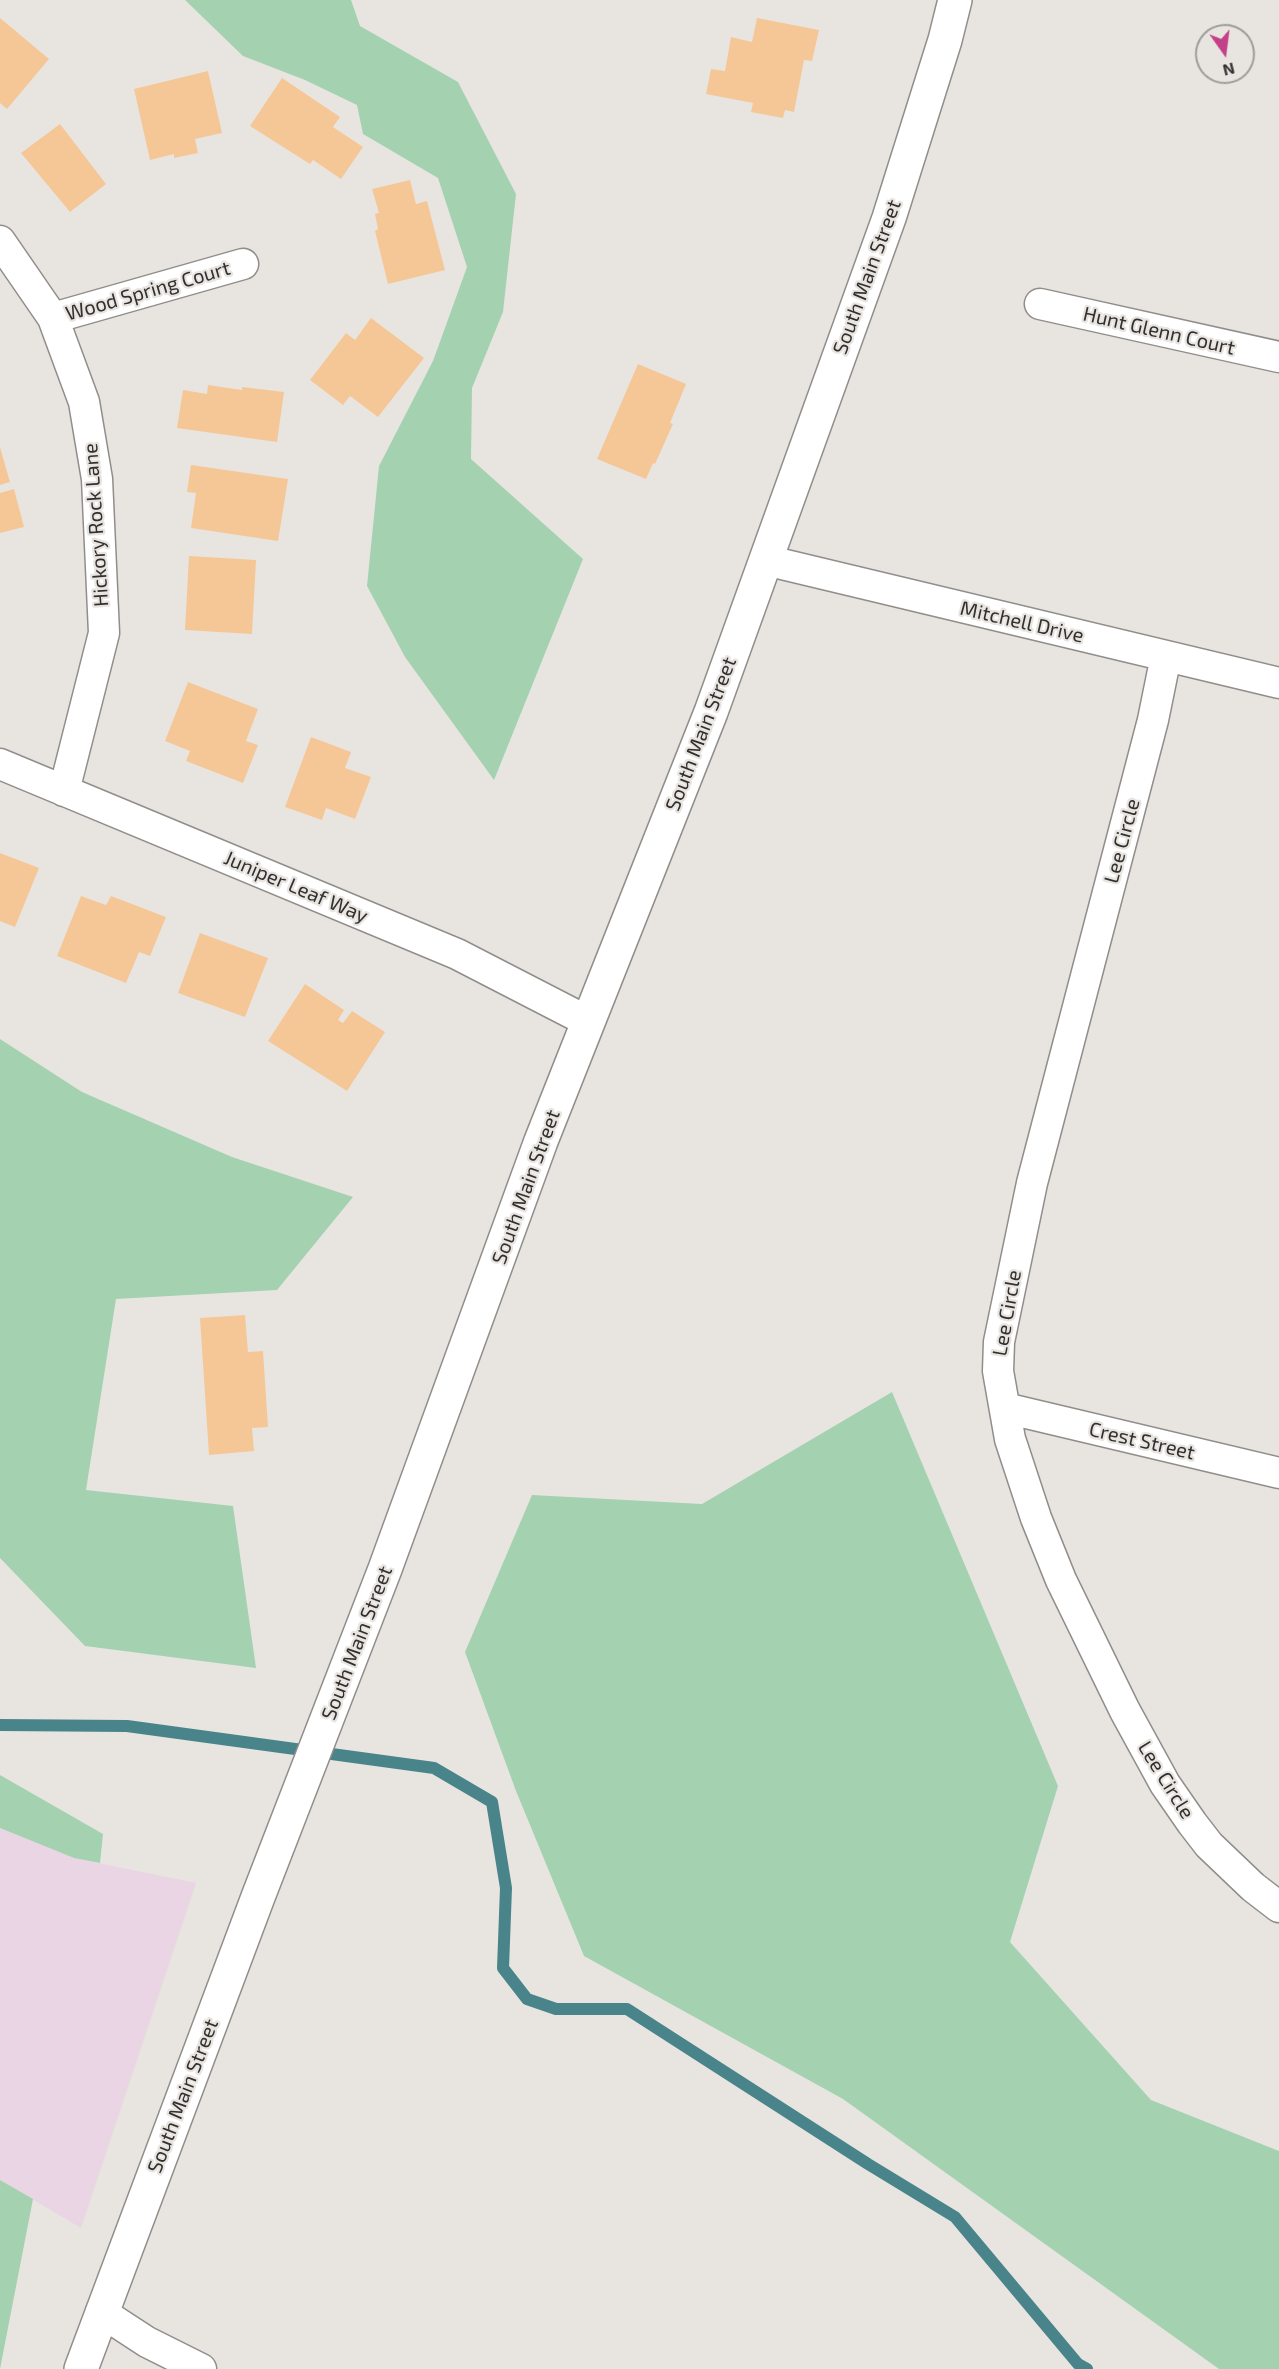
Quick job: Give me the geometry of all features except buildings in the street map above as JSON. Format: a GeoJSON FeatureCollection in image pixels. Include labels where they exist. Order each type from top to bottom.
{"type":"FeatureCollection","features":[{"type":"Feature","properties":{"kind":"main road","name":"South Main Street"},"geometry":{"type":"LineString","coordinates":[[81,2369],[100,2312],[345,1674],[587,1021],[711,712],[889,218],[945,40],[955,0]]}},
{"type":"Feature","properties":{"kind":"street","name":"Hickory Rock Lane"},"geometry":{"type":"LineString","coordinates":[[0,241],[53,318],[84,402],[97,478],[104,633],[64,791]]}},
{"type":"Feature","properties":{"kind":"street","name":"Wood Spring Court"},"geometry":{"type":"LineString","coordinates":[[53,318],[243,264]]}},
{"type":"Feature","properties":{"kind":"street","name":"Hunt Glenn Court"},"geometry":{"type":"LineString","coordinates":[[1040,304],[1279,357]]}},
{"type":"Feature","properties":{"kind":"street","name":"Mitchell Drive"},"geometry":{"type":"LineString","coordinates":[[765,560],[1279,683]]}},
{"type":"Feature","properties":{"kind":"street","name":"Lee Circle"},"geometry":{"type":"LineString","coordinates":[[1166,656],[1154,720],[1032,1183],[999,1342],[998,1371],[1010,1439],[1036,1518],[1061,1580],[1125,1711],[1165,1784],[1209,1845],[1253,1887],[1279,1907]]}},
{"type":"Feature","properties":{"kind":"street","name":"Juniper Leaf Way"},"geometry":{"type":"LineString","coordinates":[[0,764],[457,954],[587,1021]]}},
{"type":"Feature","properties":{"kind":"street","name":"Crest Street"},"geometry":{"type":"LineString","coordinates":[[1005,1408],[1279,1473]]}},
{"type":"Feature","properties":{"kind":"street"},"geometry":{"type":"LineString","coordinates":[[100,2312],[153,2345],[201,2369]]}},
{"type":"Feature","properties":{"kind":"shaded area"},"geometry":{"type":"Polygon","coordinates":[[[0,1828],[74,1858],[196,1883],[81,2228],[0,2180],[0,1828]]]}},
{"type":"Feature","properties":{"kind":"green space"},"geometry":{"type":"Polygon","coordinates":[[[185,0],[351,0],[360,26],[458,82],[516,194],[503,312],[472,388],[471,459],[583,559],[494,780],[405,657],[367,586],[379,466],[433,361],[467,267],[438,178],[363,134],[357,105],[305,80],[243,56],[185,0]]]}},
{"type":"Feature","properties":{"kind":"green space"},"geometry":{"type":"Polygon","coordinates":[[[0,1039],[82,1092],[232,1157],[353,1197],[277,1290],[116,1299],[86,1490],[233,1506],[256,1668],[85,1646],[0,1558],[0,1039]]]}},
{"type":"Feature","properties":{"kind":"green space"},"geometry":{"type":"Polygon","coordinates":[[[892,1392],[1058,1786],[1010,1942],[1151,2100],[1279,2151],[1279,2369],[1219,2369],[843,2099],[584,1956],[516,1791],[465,1652],[532,1495],[702,1504],[892,1392]]]}},
{"type":"Feature","properties":{"kind":"green space"},"geometry":{"type":"Polygon","coordinates":[[[0,1775],[103,1834],[100,1863],[74,1858],[0,1828],[0,1775]]]}},
{"type":"Feature","properties":{"kind":"green space"},"geometry":{"type":"Polygon","coordinates":[[[0,2180],[33,2199],[0,2369],[0,2180]]]}},
{"type":"Feature","properties":{"kind":"waterway"},"geometry":{"type":"LineString","coordinates":[[0,1725],[127,1726],[434,1768],[492,1802],[506,1888],[503,1968],[527,1999],[556,2009],[627,2009],[868,2164],[955,2217],[1078,2364],[1087,2369]]}}]}
